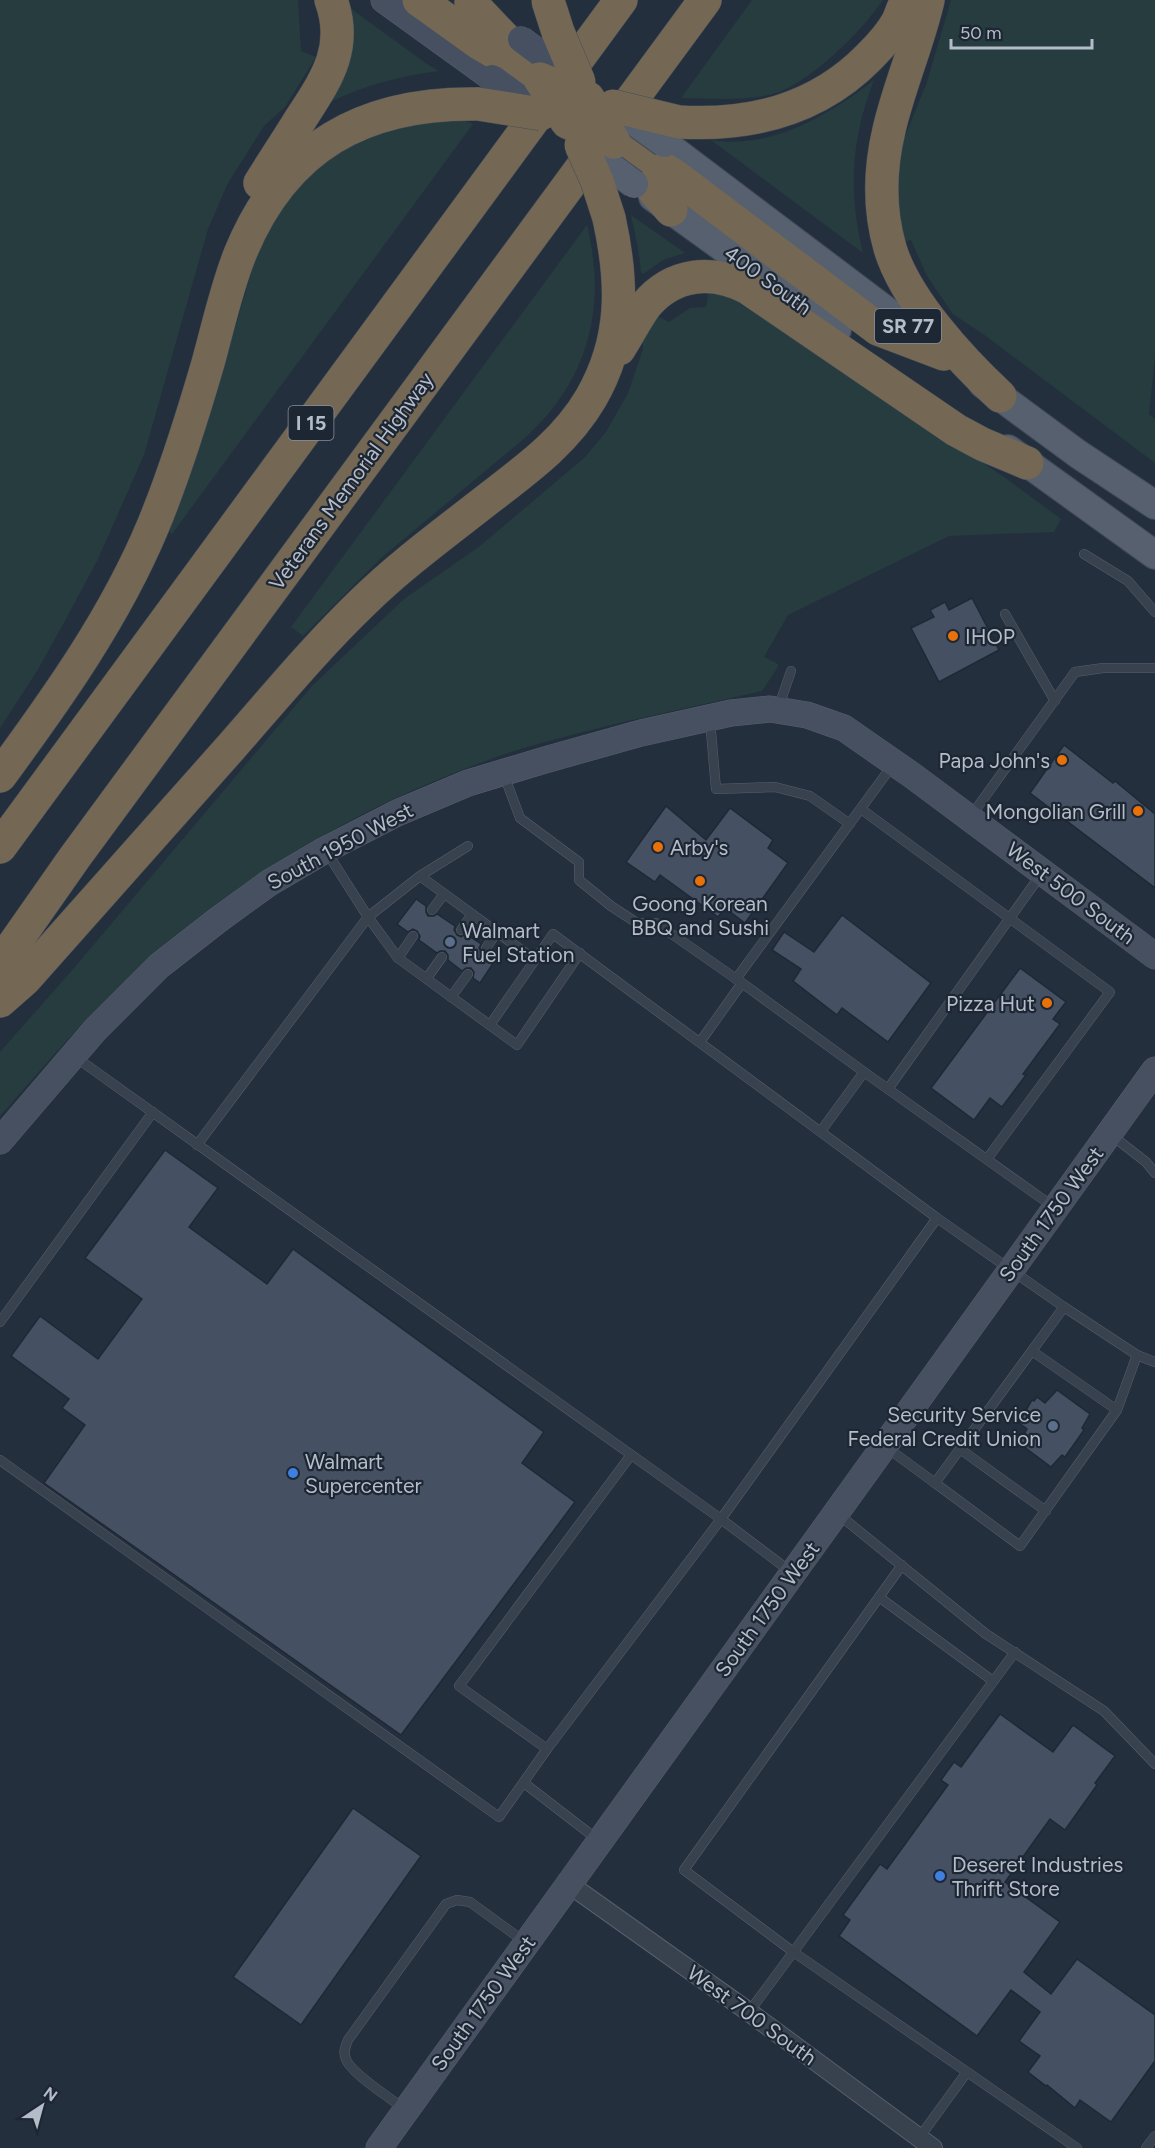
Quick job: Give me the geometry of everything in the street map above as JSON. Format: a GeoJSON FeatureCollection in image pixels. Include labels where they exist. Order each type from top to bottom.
{"type":"FeatureCollection","features":[{"type":"Feature","properties":{"kind":"highway"},"geometry":{"type":"LineString","coordinates":[[200,390],[214,311],[246,208],[327,78],[332,64],[337,35],[331,0]]}},
{"type":"Feature","properties":{"kind":"highway"},"geometry":{"type":"LineString","coordinates":[[419,0],[502,66],[654,157],[675,176],[878,329],[944,354]]}},
{"type":"Feature","properties":{"kind":"highway"},"geometry":{"type":"LineString","coordinates":[[548,0],[609,218],[619,271],[618,315],[611,350],[599,381]]}},
{"type":"Feature","properties":{"kind":"highway","name":"I 15"},"geometry":{"type":"LineString","coordinates":[[0,847],[621,0]]}},
{"type":"Feature","properties":{"kind":"highway","name":"Veterans Memorial Highway"},"geometry":{"type":"LineString","coordinates":[[0,964],[75,857],[705,0]]}},
{"type":"Feature","properties":{"kind":"highway"},"geometry":{"type":"LineString","coordinates":[[654,157],[707,123],[753,119],[775,114],[817,96],[850,74],[876,50],[897,22],[907,0]]}},
{"type":"Feature","properties":{"kind":"highway"},"geometry":{"type":"LineString","coordinates":[[928,0],[885,146],[882,191],[886,232],[897,267],[925,312],[959,355],[1000,396]]}},
{"type":"Feature","properties":{"kind":"highway"},"geometry":{"type":"LineString","coordinates":[[469,1],[502,66],[540,79],[614,142],[654,157]]}},
{"type":"Feature","properties":{"kind":"highway"},"geometry":{"type":"LineString","coordinates":[[0,776],[72,677],[115,604],[147,539],[165,497],[200,390],[239,256],[264,207],[296,166],[316,149],[338,135],[377,117],[423,105],[443,103],[502,66]]}},
{"type":"Feature","properties":{"kind":"highway"},"geometry":{"type":"LineString","coordinates":[[654,157],[671,210]]}},
{"type":"Feature","properties":{"kind":"highway"},"geometry":{"type":"LineString","coordinates":[[0,1001],[25,979],[328,637],[402,566],[547,452],[577,418],[639,316],[655,297],[670,286],[688,278],[700,276],[723,278],[748,288],[956,430],[1027,463]]}},
{"type":"Feature","properties":{"kind":"main road"},"geometry":{"type":"LineString","coordinates":[[384,0],[502,66],[654,157]]}},
{"type":"Feature","properties":{"kind":"main road","name":"400 South"},"geometry":{"type":"LineString","coordinates":[[671,210],[1155,555]]}},
{"type":"Feature","properties":{"kind":"main road","name":"SR 77"},"geometry":{"type":"LineString","coordinates":[[944,354],[1078,453],[1155,505]]}},
{"type":"Feature","properties":{"kind":"main road","name":"South 1950 West"},"geometry":{"type":"LineString","coordinates":[[0,1141],[101,1024],[159,966],[270,883],[325,850],[397,813],[468,783],[503,772],[631,736],[731,713],[774,709]]}},
{"type":"Feature","properties":{"kind":"main road","name":"West 500 South"},"geometry":{"type":"LineString","coordinates":[[774,709],[807,715],[844,728],[970,818],[1155,956]]}},
{"type":"Feature","properties":{"kind":"main road","name":"South 1750 West"},"geometry":{"type":"LineString","coordinates":[[379,2148],[1155,1070]]}},
{"type":"Feature","properties":{"kind":"street","name":"West 700 South"},"geometry":{"type":"LineString","coordinates":[[569,1884],[749,2012],[926,2143]]}},
{"type":"Feature","properties":{"kind":"lane"},"geometry":{"type":"LineString","coordinates":[[1083,554],[1128,581],[1155,612]]}},
{"type":"Feature","properties":{"kind":"lane"},"geometry":{"type":"LineString","coordinates":[[1005,614],[1055,701]]}},
{"type":"Feature","properties":{"kind":"lane"},"geometry":{"type":"LineString","coordinates":[[970,818],[1075,672],[1103,668],[1155,668]]}},
{"type":"Feature","properties":{"kind":"lane"},"geometry":{"type":"LineString","coordinates":[[774,709],[791,671]]}},
{"type":"Feature","properties":{"kind":"lane"},"geometry":{"type":"LineString","coordinates":[[710,718],[716,789],[775,787],[810,796],[850,824]]}},
{"type":"Feature","properties":{"kind":"lane"},"geometry":{"type":"LineString","coordinates":[[700,1042],[739,981],[894,763]]}},
{"type":"Feature","properties":{"kind":"lane"},"geometry":{"type":"LineString","coordinates":[[503,772],[520,818],[579,862],[579,880],[611,906],[637,923],[656,923],[1055,1208]]}},
{"type":"Feature","properties":{"kind":"lane"},"geometry":{"type":"LineString","coordinates":[[861,808],[1110,992],[987,1159]]}},
{"type":"Feature","properties":{"kind":"lane"},"geometry":{"type":"LineString","coordinates":[[198,1145],[368,917],[420,876],[468,846]]}},
{"type":"Feature","properties":{"kind":"lane"},"geometry":{"type":"LineString","coordinates":[[325,850],[368,917],[398,958],[517,1045],[580,953]]}},
{"type":"Feature","properties":{"kind":"lane"},"geometry":{"type":"LineString","coordinates":[[888,1089],[1043,872]]}},
{"type":"Feature","properties":{"kind":"lane"},"geometry":{"type":"LineString","coordinates":[[420,876],[535,960]]}},
{"type":"Feature","properties":{"kind":"lane"},"geometry":{"type":"LineString","coordinates":[[432,910],[444,894]]}},
{"type":"Feature","properties":{"kind":"lane"},"geometry":{"type":"LineString","coordinates":[[461,930],[472,914]]}},
{"type":"Feature","properties":{"kind":"lane"},"geometry":{"type":"LineString","coordinates":[[486,948],[497,932]]}},
{"type":"Feature","properties":{"kind":"lane"},"geometry":{"type":"LineString","coordinates":[[490,1025],[553,934],[938,1218],[1064,1307],[1137,1355],[1155,1362]]}},
{"type":"Feature","properties":{"kind":"lane"},"geometry":{"type":"LineString","coordinates":[[398,958],[413,936]]}},
{"type":"Feature","properties":{"kind":"lane"},"geometry":{"type":"LineString","coordinates":[[427,978],[442,957]]}},
{"type":"Feature","properties":{"kind":"lane"},"geometry":{"type":"LineString","coordinates":[[452,997],[468,974]]}},
{"type":"Feature","properties":{"kind":"lane"},"geometry":{"type":"LineString","coordinates":[[73,1056],[721,1519],[793,1573]]}},
{"type":"Feature","properties":{"kind":"lane"},"geometry":{"type":"LineString","coordinates":[[820,1131],[864,1072]]}},
{"type":"Feature","properties":{"kind":"lane"},"geometry":{"type":"LineString","coordinates":[[0,1322],[153,1112]]}},
{"type":"Feature","properties":{"kind":"lane"},"geometry":{"type":"LineString","coordinates":[[1109,1133],[1150,1162],[1155,1173]]}},
{"type":"Feature","properties":{"kind":"lane"},"geometry":{"type":"LineString","coordinates":[[0,1460],[499,1816],[721,1519],[938,1218]]}},
{"type":"Feature","properties":{"kind":"lane"},"geometry":{"type":"LineString","coordinates":[[935,1483],[1064,1307]]}},
{"type":"Feature","properties":{"kind":"lane"},"geometry":{"type":"LineString","coordinates":[[1032,1351],[1117,1410]]}},
{"type":"Feature","properties":{"kind":"lane"},"geometry":{"type":"LineString","coordinates":[[884,1446],[1020,1546],[1117,1410],[1137,1355]]}},
{"type":"Feature","properties":{"kind":"lane"},"geometry":{"type":"LineString","coordinates":[[960,1449],[1046,1512]]}},
{"type":"Feature","properties":{"kind":"lane"},"geometry":{"type":"LineString","coordinates":[[547,1749],[459,1686],[631,1455]]}},
{"type":"Feature","properties":{"kind":"lane"},"geometry":{"type":"LineString","coordinates":[[836,1512],[986,1634],[1104,1711],[1155,1764]]}},
{"type":"Feature","properties":{"kind":"lane"},"geometry":{"type":"LineString","coordinates":[[902,1564],[684,1870],[792,1951],[1077,2148]]}},
{"type":"Feature","properties":{"kind":"lane"},"geometry":{"type":"LineString","coordinates":[[879,1597],[993,1681]]}},
{"type":"Feature","properties":{"kind":"lane"},"geometry":{"type":"LineString","coordinates":[[749,2012],[1014,1652]]}},
{"type":"Feature","properties":{"kind":"lane"},"geometry":{"type":"LineString","coordinates":[[524,1783],[600,1841]]}},
{"type":"Feature","properties":{"kind":"lane"},"geometry":{"type":"LineString","coordinates":[[406,2111],[353,2071],[346,2060],[345,2049],[348,2040],[446,1904],[457,1900],[470,1902],[526,1943]]}},
{"type":"Feature","properties":{"kind":"lane"},"geometry":{"type":"LineString","coordinates":[[926,2143],[967,2072]]}},
{"type":"Feature","properties":{"kind":"lane"},"geometry":{"type":"LineString","coordinates":[[1146,2148],[1155,2136]]}},
{"type":"Feature","properties":{"kind":"green space"},"geometry":{"type":"Polygon","coordinates":[[[0,0],[298,0],[301,51],[316,57],[285,107],[264,126],[228,183],[208,229],[144,455],[98,559],[37,671],[0,728],[0,0]]]}},
{"type":"Feature","properties":{"kind":"green space"},"geometry":{"type":"Polygon","coordinates":[[[752,0],[883,0],[849,41],[834,55],[787,89],[750,98],[681,98],[752,0]]]}},
{"type":"Feature","properties":{"kind":"green space"},"geometry":{"type":"Polygon","coordinates":[[[951,0],[1155,0],[1155,357],[1149,414],[1155,419],[1155,463],[953,314],[927,276],[911,240],[903,242],[898,217],[895,161],[927,82],[951,0]]]}},
{"type":"Feature","properties":{"kind":"green space"},"geometry":{"type":"Polygon","coordinates":[[[350,8],[439,71],[383,82],[330,102],[350,8]]]}},
{"type":"Feature","properties":{"kind":"green space"},"geometry":{"type":"Polygon","coordinates":[[[874,80],[860,123],[854,165],[855,208],[863,253],[711,140],[733,142],[777,135],[838,106],[874,80]]]}},
{"type":"Feature","properties":{"kind":"green space"},"geometry":{"type":"Polygon","coordinates":[[[459,119],[473,124],[172,534],[164,528],[202,440],[259,246],[279,206],[315,167],[383,126],[459,119]]]}},
{"type":"Feature","properties":{"kind":"green space"},"geometry":{"type":"Polygon","coordinates":[[[631,215],[685,253],[663,260],[643,274],[631,215]]]}},
{"type":"Feature","properties":{"kind":"green space"},"geometry":{"type":"Polygon","coordinates":[[[587,225],[593,256],[595,285],[593,313],[588,340],[565,391],[548,415],[526,437],[380,559],[303,636],[291,627],[587,225]]]}},
{"type":"Feature","properties":{"kind":"green space"},"geometry":{"type":"Polygon","coordinates":[[[709,291],[726,295],[764,318],[1007,479],[1061,519],[1054,532],[949,536],[788,615],[764,657],[778,664],[778,667],[762,691],[613,725],[511,752],[422,786],[324,835],[232,893],[147,962],[79,1027],[0,1116],[0,1052],[74,968],[312,686],[404,599],[480,546],[584,458],[606,432],[628,393],[643,349],[643,325],[649,312],[669,322],[690,308],[706,307],[709,291]]]}},
{"type":"Feature","properties":{"kind":"building","name":"IHOP"},"geometry":{"type":"Polygon","coordinates":[[[972,598],[999,650],[939,682],[911,628],[934,617],[930,610],[945,602],[949,610],[972,598]]]}},
{"type":"Feature","properties":{"kind":"building"},"geometry":{"type":"Polygon","coordinates":[[[1064,745],[1113,783],[1115,781],[1155,814],[1155,888],[1030,793],[1064,745]]]}},
{"type":"Feature","properties":{"kind":"building"},"geometry":{"type":"Polygon","coordinates":[[[666,806],[706,840],[730,808],[773,840],[768,848],[788,863],[745,923],[725,908],[718,917],[660,875],[655,882],[626,862],[666,806]]]}},
{"type":"Feature","properties":{"kind":"building","name":"Walmart Fuel Station"},"geometry":{"type":"Polygon","coordinates":[[[416,899],[426,906],[428,916],[437,914],[455,926],[454,930],[457,935],[461,937],[466,934],[481,944],[479,948],[482,953],[486,955],[492,951],[498,956],[480,983],[473,978],[474,972],[471,968],[462,971],[448,960],[445,951],[437,953],[419,940],[420,936],[417,931],[413,929],[408,932],[397,924],[416,899]]]}},
{"type":"Feature","properties":{"kind":"building"},"geometry":{"type":"Polygon","coordinates":[[[842,915],[931,983],[888,1042],[842,1008],[837,1015],[793,981],[801,969],[772,950],[784,932],[814,952],[842,915]]]}},
{"type":"Feature","properties":{"kind":"building"},"geometry":{"type":"Polygon","coordinates":[[[1020,968],[1066,1002],[1053,1019],[1060,1024],[1002,1107],[990,1098],[974,1120],[931,1088],[1020,968]]]}},
{"type":"Feature","properties":{"kind":"building","name":"Walmart Supercenter"},"geometry":{"type":"Polygon","coordinates":[[[165,1150],[218,1188],[189,1227],[267,1284],[293,1249],[544,1432],[522,1463],[575,1502],[401,1735],[44,1483],[85,1425],[62,1408],[69,1399],[11,1356],[40,1316],[98,1359],[142,1299],[85,1258],[165,1150]]]}},
{"type":"Feature","properties":{"kind":"building","name":"Security Service Federal Credit Union"},"geometry":{"type":"Polygon","coordinates":[[[1057,1390],[1090,1414],[1082,1428],[1084,1430],[1065,1457],[1062,1455],[1051,1467],[1019,1443],[1027,1429],[1019,1423],[1032,1400],[1034,1401],[1037,1397],[1045,1403],[1057,1390]]]}},
{"type":"Feature","properties":{"kind":"building","name":"Deseret Industries Thrift Store"},"geometry":{"type":"Polygon","coordinates":[[[1000,1714],[1053,1752],[1073,1725],[1115,1756],[1065,1830],[1050,1819],[1005,1882],[1060,1922],[1024,1972],[1051,1994],[1077,1959],[1155,2015],[1155,2061],[1111,2122],[1080,2100],[1075,2108],[1028,2072],[1040,2056],[1019,2041],[1040,2012],[1011,1990],[977,2036],[839,1936],[850,1920],[843,1915],[880,1864],[887,1869],[948,1785],[941,1780],[954,1762],[961,1767],[1000,1714]]]}},
{"type":"Feature","properties":{"kind":"building"},"geometry":{"type":"Polygon","coordinates":[[[353,1808],[421,1856],[301,2025],[233,1977],[353,1808]]]}},
{"type":"Feature","properties":{"kind":"place","name":"IHOP"},"geometry":{"type":"Point","coordinates":[953,636]}},
{"type":"Feature","properties":{"kind":"place","name":"Papa John's"},"geometry":{"type":"Point","coordinates":[1062,760]}},
{"type":"Feature","properties":{"kind":"place","name":"Mongolian Grill"},"geometry":{"type":"Point","coordinates":[1138,811]}},
{"type":"Feature","properties":{"kind":"place","name":"Arby's"},"geometry":{"type":"Point","coordinates":[658,847]}},
{"type":"Feature","properties":{"kind":"place","name":"Goong Korean BBQ and Sushi"},"geometry":{"type":"Point","coordinates":[700,881]}},
{"type":"Feature","properties":{"kind":"place","name":"Walmart Fuel Station"},"geometry":{"type":"Point","coordinates":[450,942]}},
{"type":"Feature","properties":{"kind":"place","name":"Pizza Hut"},"geometry":{"type":"Point","coordinates":[1047,1003]}},
{"type":"Feature","properties":{"kind":"place","name":"Security Service Federal Credit Union"},"geometry":{"type":"Point","coordinates":[1053,1426]}},
{"type":"Feature","properties":{"kind":"place","name":"Walmart Supercenter"},"geometry":{"type":"Point","coordinates":[293,1473]}},
{"type":"Feature","properties":{"kind":"place","name":"Deseret Industries Thrift Store"},"geometry":{"type":"Point","coordinates":[940,1876]}}]}
